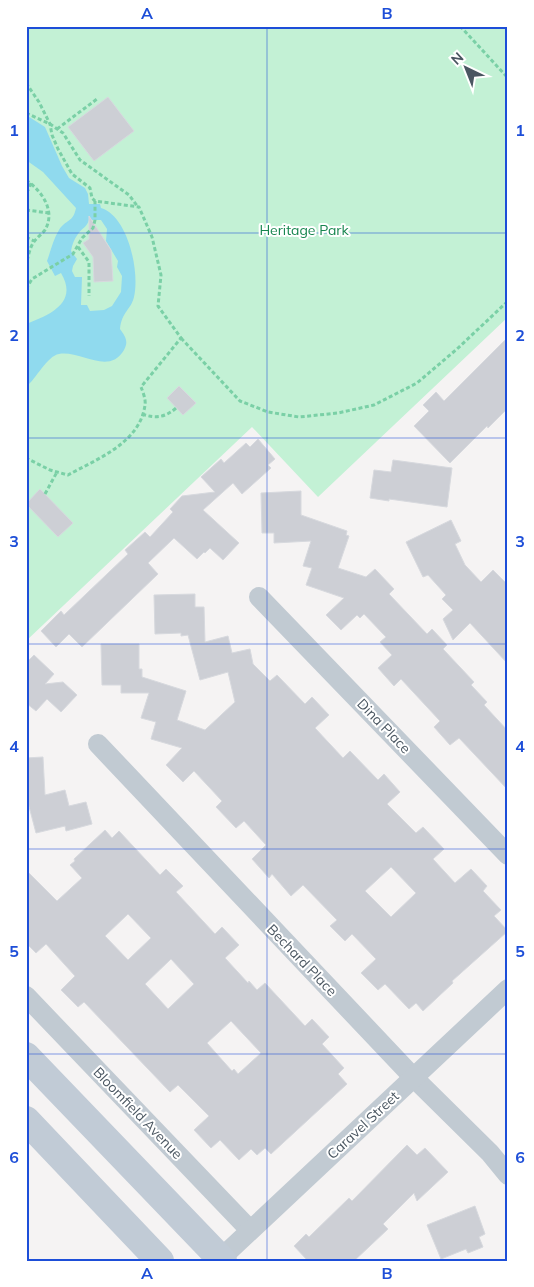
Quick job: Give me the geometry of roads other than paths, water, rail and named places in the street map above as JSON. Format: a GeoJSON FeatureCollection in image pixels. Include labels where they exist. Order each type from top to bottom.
{"type":"FeatureCollection","features":[{"type":"Feature","properties":{"kind":"street","name":"Dina Place"},"geometry":{"type":"LineString","coordinates":[[259,597],[508,855]]}},
{"type":"Feature","properties":{"kind":"street","name":"Bechard Place"},"geometry":{"type":"LineString","coordinates":[[98,744],[414,1077],[490,1153],[508,1175]]}},
{"type":"Feature","properties":{"kind":"street","name":"Caravel Street"},"geometry":{"type":"LineString","coordinates":[[221,1260],[250,1230],[508,989]]}},
{"type":"Feature","properties":{"kind":"street","name":"Bloomfield Avenue"},"geometry":{"type":"LineString","coordinates":[[26,996],[250,1230]]}},
{"type":"Feature","properties":{"kind":"street"},"geometry":{"type":"LineString","coordinates":[[26,1056],[221,1260]]}},
{"type":"Feature","properties":{"kind":"street"},"geometry":{"type":"LineString","coordinates":[[26,1120],[160,1261]]}},
{"type":"Feature","properties":{"kind":"water"},"geometry":{"type":"Polygon","coordinates":[[[26,115],[45,127],[62,166],[69,178],[85,188],[89,204],[100,204],[101,208],[110,213],[118,222],[130,246],[135,286],[133,301],[121,323],[120,329],[125,336],[126,344],[118,357],[102,362],[76,355],[59,354],[46,363],[26,387],[26,324],[52,312],[64,300],[66,283],[61,273],[55,276],[47,261],[57,234],[71,219],[76,208],[43,172],[26,160],[26,115]],[[89,220],[75,238],[71,251],[77,259],[72,271],[75,277],[82,277],[81,305],[87,305],[90,311],[104,310],[112,306],[121,292],[122,276],[117,267],[118,261],[106,241],[107,229],[101,220],[89,220]]]}},
{"type":"Feature","properties":{"kind":"park label","name":"Heritage Park"},"geometry":{"type":"Point","coordinates":[304,230]}}]}
